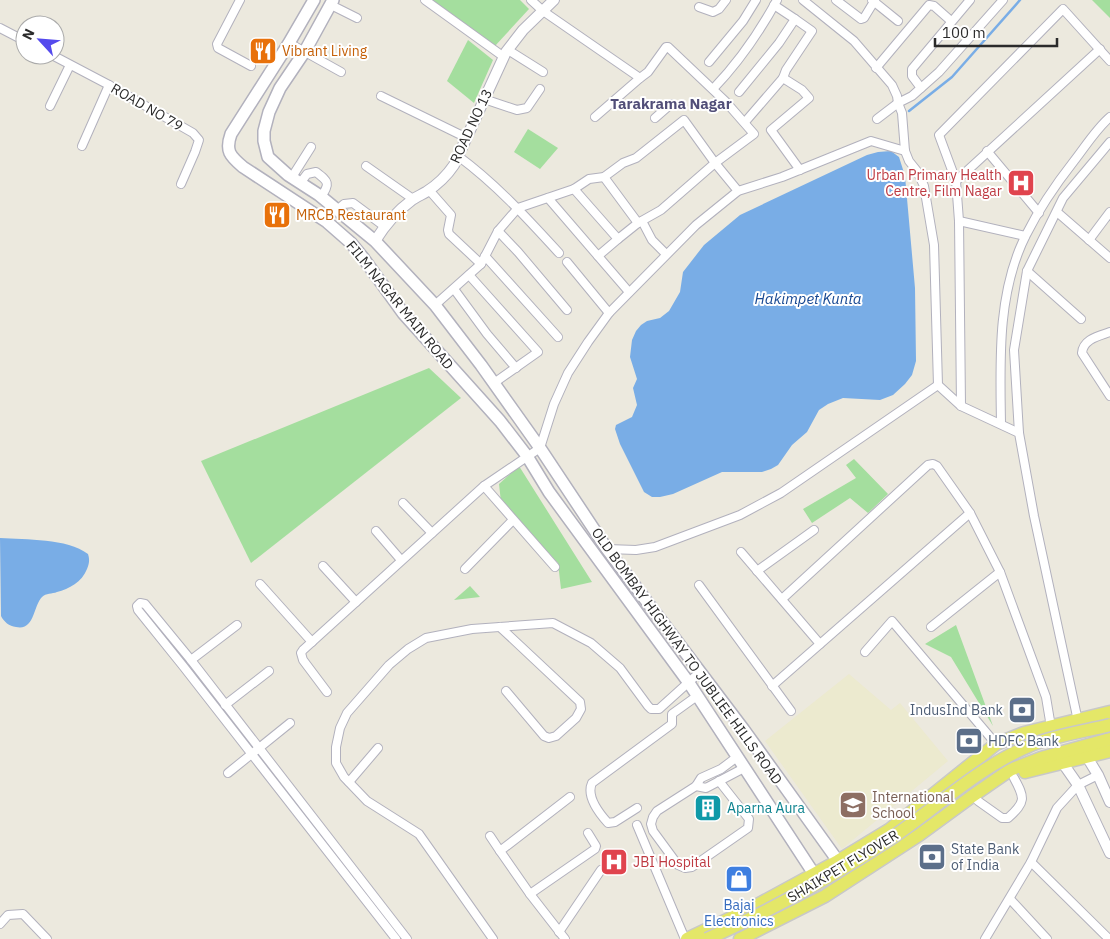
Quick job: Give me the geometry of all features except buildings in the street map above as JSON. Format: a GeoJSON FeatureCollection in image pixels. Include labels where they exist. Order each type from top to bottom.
{"type":"FeatureCollection","features":[{"type":"Feature","properties":{"kind":"main road","name":"FILM NAGAR MAIN ROAD"},"geometry":{"type":"LineString","coordinates":[[314,0],[289,43],[239,119],[231,134],[228,150],[231,156],[243,167],[327,222],[351,243],[403,313],[500,421],[527,456]]}},
{"type":"Feature","properties":{"kind":"main road","name":"FILM NAGAR MAIN ROAD"},"geometry":{"type":"LineString","coordinates":[[332,3],[305,51],[280,88],[269,112],[264,131],[264,141],[268,157],[296,180],[322,197],[375,241],[435,305]]}},
{"type":"Feature","properties":{"kind":"main road","name":"OLD BOMBAY HIGHWAY TO JUBLIEE HILLS ROAD"},"geometry":{"type":"LineString","coordinates":[[435,305],[540,448],[608,550],[744,730],[838,861]]}},
{"type":"Feature","properties":{"kind":"main road","name":"OLD BOMBAY HIGHWAY TO JUBLIEE HILLS ROAD"},"geometry":{"type":"LineString","coordinates":[[527,456],[549,492],[698,696],[814,874]]}},
{"type":"Feature","properties":{"kind":"main road"},"geometry":{"type":"LineString","coordinates":[[686,939],[729,920],[838,861],[889,830],[996,744],[1024,733],[1110,712]]}},
{"type":"Feature","properties":{"kind":"main road","name":"SHAIKPET FLYOVER"},"geometry":{"type":"LineString","coordinates":[[707,939],[765,912],[818,883],[893,837],[1000,760],[1031,745],[1110,725]]}},
{"type":"Feature","properties":{"kind":"main road"},"geometry":{"type":"LineString","coordinates":[[728,742],[744,730]]}},
{"type":"Feature","properties":{"kind":"main road","name":"SHAIKPET FLYOVER"},"geometry":{"type":"LineString","coordinates":[[738,939],[825,896],[919,835],[1010,770],[1041,758],[1110,739]]}},
{"type":"Feature","properties":{"kind":"main road"},"geometry":{"type":"LineString","coordinates":[[757,939],[775,931],[878,872],[1022,772],[1110,751]]}},
{"type":"Feature","properties":{"kind":"main road"},"geometry":{"type":"LineString","coordinates":[[729,920],[738,939]]}},
{"type":"Feature","properties":{"kind":"street"},"geometry":{"type":"LineString","coordinates":[[240,0],[216,44],[218,48],[250,66]]}},
{"type":"Feature","properties":{"kind":"street"},"geometry":{"type":"LineString","coordinates":[[425,0],[506,53],[543,72]]}},
{"type":"Feature","properties":{"kind":"street"},"geometry":{"type":"LineString","coordinates":[[531,0],[543,11],[640,78]]}},
{"type":"Feature","properties":{"kind":"street","name":"ROAD NO 13"},"geometry":{"type":"LineString","coordinates":[[375,241],[384,226],[413,199],[429,190],[445,177],[467,138],[506,53],[523,30],[554,0]]}},
{"type":"Feature","properties":{"kind":"street"},"geometry":{"type":"LineString","coordinates":[[699,7],[713,12],[719,9],[726,0]]}},
{"type":"Feature","properties":{"kind":"street"},"geometry":{"type":"LineString","coordinates":[[709,62],[743,21],[756,0]]}},
{"type":"Feature","properties":{"kind":"street"},"geometry":{"type":"LineString","coordinates":[[803,0],[854,41],[892,85],[897,96],[902,113],[905,151],[908,161],[917,171],[924,186],[934,245],[938,385],[961,406],[1019,433]]}},
{"type":"Feature","properties":{"kind":"street"},"geometry":{"type":"LineString","coordinates":[[836,0],[861,19],[864,18],[873,1],[898,21]]}},
{"type":"Feature","properties":{"kind":"street"},"geometry":{"type":"LineString","coordinates":[[920,88],[912,76],[912,68],[970,0]]}},
{"type":"Feature","properties":{"kind":"street"},"geometry":{"type":"LineString","coordinates":[[877,119],[912,96],[939,72],[1003,0]]}},
{"type":"Feature","properties":{"kind":"street"},"geometry":{"type":"LineString","coordinates":[[332,3],[357,18]]}},
{"type":"Feature","properties":{"kind":"street"},"geometry":{"type":"LineString","coordinates":[[714,89],[732,70],[776,3],[812,31],[786,70],[783,78],[745,122]]}},
{"type":"Feature","properties":{"kind":"street"},"geometry":{"type":"LineString","coordinates":[[876,68],[930,5],[934,6],[951,21]]}},
{"type":"Feature","properties":{"kind":"street"},"geometry":{"type":"LineString","coordinates":[[961,406],[959,221],[956,180],[940,135],[1063,9],[1110,61]]}},
{"type":"Feature","properties":{"kind":"street"},"geometry":{"type":"LineString","coordinates":[[740,92],[779,43],[795,19]]}},
{"type":"Feature","properties":{"kind":"street"},"geometry":{"type":"LineString","coordinates":[[0,28],[15,36]]}},
{"type":"Feature","properties":{"kind":"street"},"geometry":{"type":"LineString","coordinates":[[289,43],[341,72]]}},
{"type":"Feature","properties":{"kind":"street"},"geometry":{"type":"LineString","coordinates":[[595,117],[646,74],[666,47],[668,47],[714,89],[754,134],[715,163],[660,210],[640,222],[598,256]]}},
{"type":"Feature","properties":{"kind":"street"},"geometry":{"type":"LineString","coordinates":[[956,180],[1100,50]]}},
{"type":"Feature","properties":{"kind":"street","name":"ROAD NO 79"},"geometry":{"type":"LineString","coordinates":[[65,62],[193,133],[198,140],[195,152],[181,184]]}},
{"type":"Feature","properties":{"kind":"street"},"geometry":{"type":"LineString","coordinates":[[50,106],[70,65]]}},
{"type":"Feature","properties":{"kind":"street"},"geometry":{"type":"LineString","coordinates":[[783,78],[802,90],[809,98],[771,130],[800,170]]}},
{"type":"Feature","properties":{"kind":"street"},"geometry":{"type":"LineString","coordinates":[[82,146],[109,85]]}},
{"type":"Feature","properties":{"kind":"street"},"geometry":{"type":"LineString","coordinates":[[484,99],[517,110],[526,108],[540,89]]}},
{"type":"Feature","properties":{"kind":"street"},"geometry":{"type":"LineString","coordinates":[[381,96],[467,138]]}},
{"type":"Feature","properties":{"kind":"street"},"geometry":{"type":"LineString","coordinates":[[655,118],[671,104]]}},
{"type":"Feature","properties":{"kind":"street"},"geometry":{"type":"LineString","coordinates":[[1001,423],[1000,370],[1004,312],[1013,268],[1025,236],[1060,180],[1110,117]]}},
{"type":"Feature","properties":{"kind":"street"},"geometry":{"type":"LineString","coordinates":[[435,305],[481,264],[498,230],[518,208],[574,189],[589,179],[604,177],[623,163],[636,158],[684,120],[738,191]]}},
{"type":"Feature","properties":{"kind":"street"},"geometry":{"type":"LineString","coordinates":[[327,692],[301,657],[301,653],[484,486],[540,448],[554,404],[568,373],[609,313],[696,225],[738,191],[800,170],[871,140],[905,151]]}},
{"type":"Feature","properties":{"kind":"street"},"geometry":{"type":"LineString","coordinates":[[1078,720],[1034,516],[1019,433],[1014,350],[1027,272],[1063,198],[1110,142]]}},
{"type":"Feature","properties":{"kind":"street"},"geometry":{"type":"LineString","coordinates":[[296,180],[311,146]]}},
{"type":"Feature","properties":{"kind":"street"},"geometry":{"type":"LineString","coordinates":[[987,151],[1039,213]]}},
{"type":"Feature","properties":{"kind":"street"},"geometry":{"type":"LineString","coordinates":[[458,156],[478,171],[518,208],[559,253]]}},
{"type":"Feature","properties":{"kind":"street"},"geometry":{"type":"LineString","coordinates":[[366,166],[413,199]]}},
{"type":"Feature","properties":{"kind":"street"},"geometry":{"type":"LineString","coordinates":[[296,180],[308,173],[316,172],[328,183],[322,197]]}},
{"type":"Feature","properties":{"kind":"street"},"geometry":{"type":"LineString","coordinates":[[604,177],[652,240],[666,254]]}},
{"type":"Feature","properties":{"kind":"street"},"geometry":{"type":"LineString","coordinates":[[574,189],[618,239]]}},
{"type":"Feature","properties":{"kind":"street"},"geometry":{"type":"LineString","coordinates":[[429,190],[451,215],[449,234],[481,264]]}},
{"type":"Feature","properties":{"kind":"street"},"geometry":{"type":"LineString","coordinates":[[548,198],[628,292]]}},
{"type":"Feature","properties":{"kind":"street"},"geometry":{"type":"LineString","coordinates":[[337,210],[344,204],[353,203],[384,226]]}},
{"type":"Feature","properties":{"kind":"street"},"geometry":{"type":"LineString","coordinates":[[1056,212],[1110,258]]}},
{"type":"Feature","properties":{"kind":"street"},"geometry":{"type":"LineString","coordinates":[[1089,240],[1110,212]]}},
{"type":"Feature","properties":{"kind":"street"},"geometry":{"type":"LineString","coordinates":[[959,221],[1025,236]]}},
{"type":"Feature","properties":{"kind":"street"},"geometry":{"type":"LineString","coordinates":[[498,230],[567,310]]}},
{"type":"Feature","properties":{"kind":"street"},"geometry":{"type":"LineString","coordinates":[[485,256],[558,337]]}},
{"type":"Feature","properties":{"kind":"street"},"geometry":{"type":"LineString","coordinates":[[567,262],[609,313]]}},
{"type":"Feature","properties":{"kind":"street"},"geometry":{"type":"LineString","coordinates":[[1027,272],[1081,319]]}},
{"type":"Feature","properties":{"kind":"street"},"geometry":{"type":"LineString","coordinates":[[469,275],[538,352],[494,383]]}},
{"type":"Feature","properties":{"kind":"street"},"geometry":{"type":"LineString","coordinates":[[454,289],[487,334],[516,368]]}},
{"type":"Feature","properties":{"kind":"street"},"geometry":{"type":"LineString","coordinates":[[1110,332],[1088,341],[1082,352],[1110,396]]}},
{"type":"Feature","properties":{"kind":"street"},"geometry":{"type":"LineString","coordinates":[[608,550],[636,550],[655,547],[740,515],[781,493],[938,385]]}},
{"type":"Feature","properties":{"kind":"street"},"geometry":{"type":"LineString","coordinates":[[782,599],[928,466],[933,464],[939,468],[970,513],[1000,572],[1046,697],[1051,727]]}},
{"type":"Feature","properties":{"kind":"street"},"geometry":{"type":"LineString","coordinates":[[484,486],[554,567]]}},
{"type":"Feature","properties":{"kind":"street"},"geometry":{"type":"LineString","coordinates":[[403,503],[432,533]]}},
{"type":"Feature","properties":{"kind":"street"},"geometry":{"type":"LineString","coordinates":[[772,686],[970,513]]}},
{"type":"Feature","properties":{"kind":"street"},"geometry":{"type":"LineString","coordinates":[[466,569],[513,520]]}},
{"type":"Feature","properties":{"kind":"street"},"geometry":{"type":"LineString","coordinates":[[758,571],[814,530]]}},
{"type":"Feature","properties":{"kind":"street"},"geometry":{"type":"LineString","coordinates":[[376,531],[401,560]]}},
{"type":"Feature","properties":{"kind":"street"},"geometry":{"type":"LineString","coordinates":[[741,552],[820,644]]}},
{"type":"Feature","properties":{"kind":"street"},"geometry":{"type":"LineString","coordinates":[[323,566],[356,602]]}},
{"type":"Feature","properties":{"kind":"street"},"geometry":{"type":"LineString","coordinates":[[931,628],[1000,572]]}},
{"type":"Feature","properties":{"kind":"street"},"geometry":{"type":"LineString","coordinates":[[260,584],[312,642]]}},
{"type":"Feature","properties":{"kind":"street"},"geometry":{"type":"LineString","coordinates":[[699,585],[791,711]]}},
{"type":"Feature","properties":{"kind":"street"},"geometry":{"type":"LineString","coordinates":[[396,939],[138,610],[137,606],[140,603],[145,604],[191,660],[407,939]]}},
{"type":"Feature","properties":{"kind":"street"},"geometry":{"type":"LineString","coordinates":[[865,652],[892,621],[996,744]]}},
{"type":"Feature","properties":{"kind":"street"},"geometry":{"type":"LineString","coordinates":[[493,939],[419,834],[368,801],[349,782],[336,763],[336,747],[340,728],[347,713],[389,666],[408,649],[426,638],[455,631],[553,623],[591,643],[620,668],[651,709],[659,710],[700,672]]}},
{"type":"Feature","properties":{"kind":"street"},"geometry":{"type":"LineString","coordinates":[[191,660],[237,624]]}},
{"type":"Feature","properties":{"kind":"street"},"geometry":{"type":"LineString","coordinates":[[500,627],[580,702],[581,709],[576,718],[556,736],[550,738],[544,736],[506,691]]}},
{"type":"Feature","properties":{"kind":"street"},"geometry":{"type":"LineString","coordinates":[[225,705],[269,671]]}},
{"type":"Feature","properties":{"kind":"street"},"geometry":{"type":"LineString","coordinates":[[637,808],[615,822],[608,823],[591,797],[590,789],[592,783],[672,724],[672,714],[698,696]]}},
{"type":"Feature","properties":{"kind":"street"},"geometry":{"type":"LineString","coordinates":[[228,773],[290,723]]}},
{"type":"Feature","properties":{"kind":"street"},"geometry":{"type":"LineString","coordinates":[[349,782],[378,748]]}},
{"type":"Feature","properties":{"kind":"street"},"geometry":{"type":"LineString","coordinates":[[719,781],[748,819],[748,828],[692,867],[685,868],[678,865],[653,831],[651,824],[653,817],[657,811],[696,786],[701,778],[721,769],[738,757]]}},
{"type":"Feature","properties":{"kind":"street"},"geometry":{"type":"LineString","coordinates":[[1087,757],[1098,775],[1110,802]]}},
{"type":"Feature","properties":{"kind":"street"},"geometry":{"type":"LineString","coordinates":[[1062,762],[1078,785],[1110,853]]}},
{"type":"Feature","properties":{"kind":"street"},"geometry":{"type":"LineString","coordinates":[[696,786],[706,788],[744,768]]}},
{"type":"Feature","properties":{"kind":"street"},"geometry":{"type":"LineString","coordinates":[[987,938],[1030,862],[1057,808],[1078,785],[1098,775]]}},
{"type":"Feature","properties":{"kind":"street"},"geometry":{"type":"LineString","coordinates":[[978,801],[1002,818],[1008,818],[1021,805],[1023,800],[1022,793],[1014,778]]}},
{"type":"Feature","properties":{"kind":"street"},"geometry":{"type":"LineString","coordinates":[[500,851],[570,797]]}},
{"type":"Feature","properties":{"kind":"street"},"geometry":{"type":"LineString","coordinates":[[638,825],[686,939]]}},
{"type":"Feature","properties":{"kind":"street"},"geometry":{"type":"LineString","coordinates":[[530,894],[595,849],[596,846],[588,833]]}},
{"type":"Feature","properties":{"kind":"street"},"geometry":{"type":"LineString","coordinates":[[490,836],[530,894],[565,939]]}},
{"type":"Feature","properties":{"kind":"street"},"geometry":{"type":"LineString","coordinates":[[1030,862],[1109,939]]}},
{"type":"Feature","properties":{"kind":"street"},"geometry":{"type":"LineString","coordinates":[[559,932],[601,870]]}},
{"type":"Feature","properties":{"kind":"street"},"geometry":{"type":"LineString","coordinates":[[1010,898],[1046,939]]}},
{"type":"Feature","properties":{"kind":"street"},"geometry":{"type":"LineString","coordinates":[[1,922],[8,915],[23,914],[47,939]]}},
{"type":"Feature","properties":{"kind":"shaded area","name":"International School"},"geometry":{"type":"Polygon","coordinates":[[[849,674],[891,710],[900,703],[948,761],[842,849],[765,741],[849,674]]]}},
{"type":"Feature","properties":{"kind":"green space"},"geometry":{"type":"Polygon","coordinates":[[[427,0],[520,0],[529,9],[495,46],[427,0]]]}},
{"type":"Feature","properties":{"kind":"green space"},"geometry":{"type":"Polygon","coordinates":[[[1092,0],[1110,0],[1110,18],[1092,0]]]}},
{"type":"Feature","properties":{"kind":"green space"},"geometry":{"type":"Polygon","coordinates":[[[468,40],[493,60],[474,103],[447,81],[468,40]]]}},
{"type":"Feature","properties":{"kind":"green space"},"geometry":{"type":"Polygon","coordinates":[[[528,129],[558,148],[540,169],[514,152],[528,129]]]}},
{"type":"Feature","properties":{"kind":"green space"},"geometry":{"type":"Polygon","coordinates":[[[429,368],[461,398],[251,563],[201,461],[429,368]]]}},
{"type":"Feature","properties":{"kind":"green space"},"geometry":{"type":"Polygon","coordinates":[[[854,459],[888,494],[868,513],[850,498],[812,523],[803,509],[856,478],[846,465],[854,459]]]}},
{"type":"Feature","properties":{"kind":"green space"},"geometry":{"type":"Polygon","coordinates":[[[519,466],[592,582],[561,589],[558,563],[501,502],[499,484],[519,466]]]}},
{"type":"Feature","properties":{"kind":"green space"},"geometry":{"type":"Polygon","coordinates":[[[470,586],[480,597],[454,600],[470,586]]]}},
{"type":"Feature","properties":{"kind":"green space"},"geometry":{"type":"Polygon","coordinates":[[[956,625],[993,726],[951,657],[925,644],[956,625]]]}},
{"type":"Feature","properties":{"kind":"water","name":"Hakimpet Kunta"},"geometry":{"type":"Polygon","coordinates":[[[891,151],[899,157],[905,176],[915,288],[916,361],[912,375],[893,395],[880,400],[843,398],[819,410],[807,432],[792,445],[778,465],[771,469],[762,472],[722,472],[673,494],[660,497],[652,497],[644,492],[620,444],[615,429],[616,425],[632,417],[637,405],[633,388],[637,379],[630,357],[632,340],[636,331],[647,321],[660,318],[669,311],[680,292],[683,272],[704,245],[740,215],[867,155],[891,151]]]}},
{"type":"Feature","properties":{"kind":"water"},"geometry":{"type":"Polygon","coordinates":[[[0,538],[58,542],[79,549],[88,554],[89,560],[85,574],[75,584],[66,589],[42,597],[33,617],[27,625],[22,627],[13,626],[7,623],[1,616],[0,538]]]}},
{"type":"Feature","properties":{"kind":"waterway"},"geometry":{"type":"LineString","coordinates":[[909,111],[952,77],[1020,0]]}},
{"type":"Feature","properties":{"kind":"place","name":"Vibrant Living"},"geometry":{"type":"Point","coordinates":[263,51]}},
{"type":"Feature","properties":{"kind":"place","name":"Urban Primary Health Centre, Film Nagar"},"geometry":{"type":"Point","coordinates":[1021,183]}},
{"type":"Feature","properties":{"kind":"place","name":"MRCB Restaurant"},"geometry":{"type":"Point","coordinates":[277,215]}},
{"type":"Feature","properties":{"kind":"place","name":"IndusInd Bank"},"geometry":{"type":"Point","coordinates":[1022,710]}},
{"type":"Feature","properties":{"kind":"place","name":"HDFC Bank"},"geometry":{"type":"Point","coordinates":[969,741]}},
{"type":"Feature","properties":{"kind":"place","name":"International School"},"geometry":{"type":"Point","coordinates":[853,805]}},
{"type":"Feature","properties":{"kind":"place","name":"Aparna Aura"},"geometry":{"type":"Point","coordinates":[708,808]}},
{"type":"Feature","properties":{"kind":"place","name":"State Bank of India"},"geometry":{"type":"Point","coordinates":[932,857]}},
{"type":"Feature","properties":{"kind":"place","name":"JBI Hospital"},"geometry":{"type":"Point","coordinates":[614,862]}},
{"type":"Feature","properties":{"kind":"place","name":"Bajaj Electronics"},"geometry":{"type":"Point","coordinates":[739,879]}},
{"type":"Feature","properties":{"kind":"district","name":"Tarakrama Nagar"},"geometry":{"type":"Point","coordinates":[671,104]}}]}
